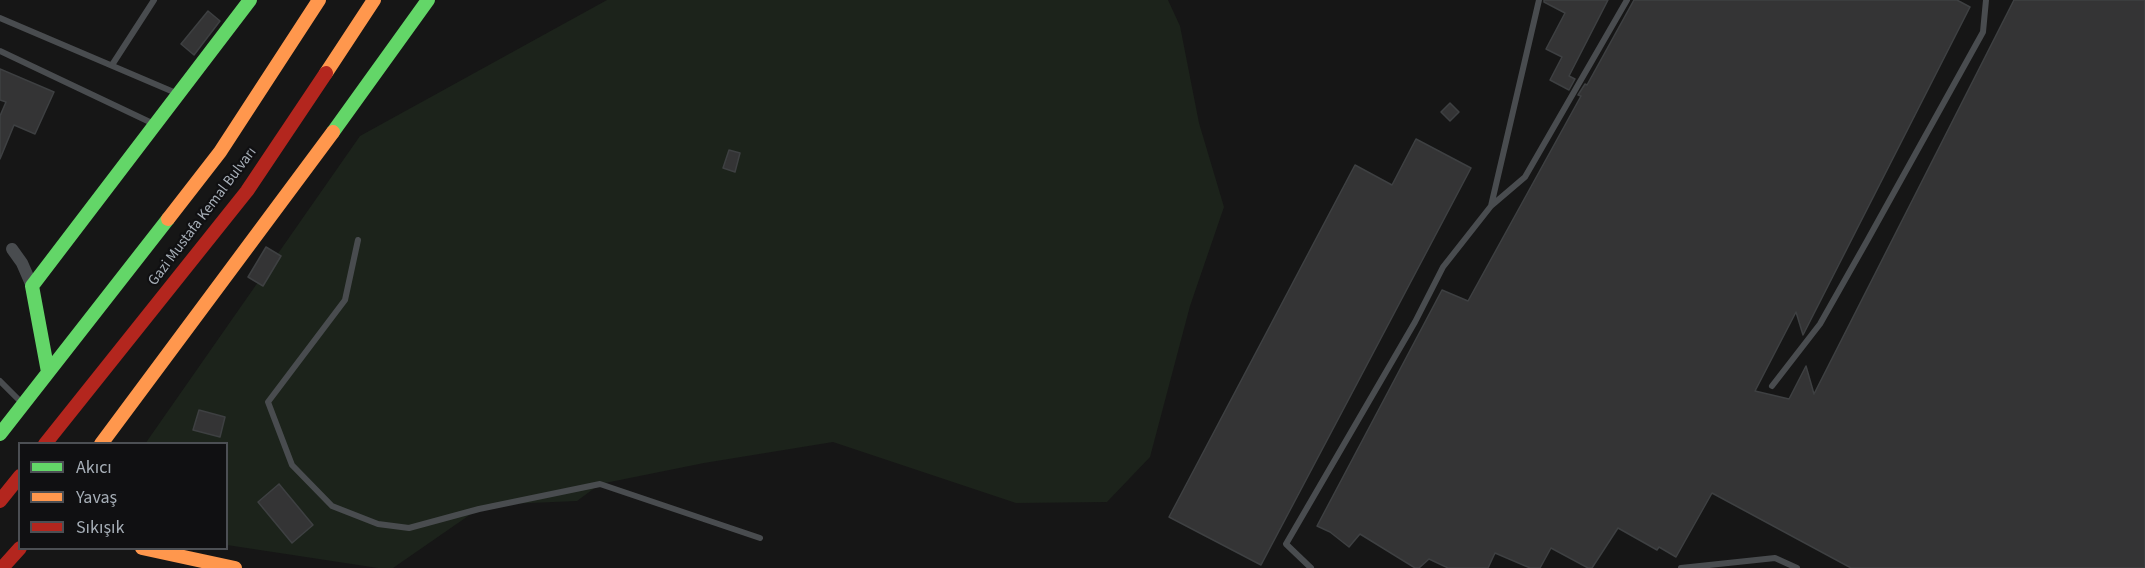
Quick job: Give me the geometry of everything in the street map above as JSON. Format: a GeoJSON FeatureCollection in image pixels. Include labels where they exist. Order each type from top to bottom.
{"type":"FeatureCollection","features":[{"type":"Feature","properties":{"kind":"main road"},"geometry":{"type":"LineString","coordinates":[[48,372],[32,286],[250,0]]}},
{"type":"Feature","properties":{"kind":"main road","name":"Gazi Mustafa Kemal Bulvarı"},"geometry":{"type":"LineString","coordinates":[[0,434],[220,152],[319,0]]}},
{"type":"Feature","properties":{"kind":"main road","name":"Gazi Mustafa Kemal Bulvarı"},"geometry":{"type":"LineString","coordinates":[[47,442],[247,191],[374,0]]}},
{"type":"Feature","properties":{"kind":"main road"},"geometry":{"type":"LineString","coordinates":[[102,442],[378,71],[428,0]]}},
{"type":"Feature","properties":{"kind":"main road"},"geometry":{"type":"LineString","coordinates":[[0,501],[18,478]]}},
{"type":"Feature","properties":{"kind":"main road"},"geometry":{"type":"LineString","coordinates":[[2,568],[18,550]]}},
{"type":"Feature","properties":{"kind":"main road"},"geometry":{"type":"LineString","coordinates":[[147,550],[235,568]]}},
{"type":"Feature","properties":{"kind":"street"},"geometry":{"type":"LineString","coordinates":[[12,249],[22,263],[32,286]]}},
{"type":"Feature","properties":{"kind":"lane"},"geometry":{"type":"LineString","coordinates":[[112,65],[154,0]]}},
{"type":"Feature","properties":{"kind":"lane"},"geometry":{"type":"LineString","coordinates":[[1491,206],[1539,0]]}},
{"type":"Feature","properties":{"kind":"lane"},"geometry":{"type":"LineString","coordinates":[[1311,568],[1286,544],[1415,322],[1443,267],[1491,206],[1525,177],[1627,0]]}},
{"type":"Feature","properties":{"kind":"lane"},"geometry":{"type":"LineString","coordinates":[[1773,386],[1820,324],[1983,32],[1986,0]]}},
{"type":"Feature","properties":{"kind":"lane"},"geometry":{"type":"LineString","coordinates":[[0,18],[180,94]]}},
{"type":"Feature","properties":{"kind":"lane"},"geometry":{"type":"LineString","coordinates":[[0,51],[156,125]]}},
{"type":"Feature","properties":{"kind":"lane"},"geometry":{"type":"LineString","coordinates":[[358,240],[345,300],[268,402],[292,465],[333,506],[378,524],[409,528],[479,509],[600,484],[760,538]]}},
{"type":"Feature","properties":{"kind":"lane"},"geometry":{"type":"LineString","coordinates":[[0,381],[23,404]]}},
{"type":"Feature","properties":{"kind":"lane"},"geometry":{"type":"LineString","coordinates":[[1681,568],[1775,558],[1797,568]]}},
{"type":"Feature","properties":{"kind":"shaded area"},"geometry":{"type":"Polygon","coordinates":[[[607,0],[1168,0],[1180,26],[1199,123],[1224,207],[1190,306],[1150,457],[1107,502],[1016,503],[833,442],[704,463],[600,484],[577,501],[484,505],[393,568],[378,568],[228,545],[228,442],[146,442],[360,136],[607,0]]]}},
{"type":"Feature","properties":{"kind":"building"},"geometry":{"type":"Polygon","coordinates":[[[1544,0],[1608,0],[1569,76],[1575,79],[1569,90],[1550,80],[1562,57],[1546,49],[1565,13],[1544,0]]]}},
{"type":"Feature","properties":{"kind":"building"},"geometry":{"type":"Polygon","coordinates":[[[1634,0],[1957,0],[1970,7],[1803,335],[1796,312],[1755,391],[1789,399],[1806,366],[1814,394],[2014,0],[2145,0],[2145,568],[1851,568],[1712,493],[1676,557],[1659,547],[1657,550],[1618,528],[1592,568],[1551,548],[1540,568],[1530,568],[1495,553],[1488,568],[1448,568],[1429,559],[1419,568],[1415,568],[1360,534],[1349,547],[1330,532],[1317,526],[1442,290],[1468,301],[1581,96],[1578,95],[1585,84],[1587,85],[1634,0]]]}},
{"type":"Feature","properties":{"kind":"building"},"geometry":{"type":"Polygon","coordinates":[[[208,11],[220,21],[194,55],[181,44],[208,11]]]}},
{"type":"Feature","properties":{"kind":"building"},"geometry":{"type":"Polygon","coordinates":[[[0,69],[54,92],[35,134],[14,125],[0,159],[0,116],[6,102],[0,100],[0,69]]]}},
{"type":"Feature","properties":{"kind":"building"},"geometry":{"type":"Polygon","coordinates":[[[1450,103],[1459,112],[1450,121],[1441,112],[1450,103]]]}},
{"type":"Feature","properties":{"kind":"building"},"geometry":{"type":"Polygon","coordinates":[[[1416,139],[1471,168],[1261,565],[1169,517],[1355,165],[1392,185],[1416,139]]]}},
{"type":"Feature","properties":{"kind":"building"},"geometry":{"type":"Polygon","coordinates":[[[729,150],[740,153],[735,172],[723,168],[729,150]]]}},
{"type":"Feature","properties":{"kind":"building"},"geometry":{"type":"Polygon","coordinates":[[[266,247],[281,256],[263,286],[248,277],[266,247]]]}},
{"type":"Feature","properties":{"kind":"building"},"geometry":{"type":"Polygon","coordinates":[[[199,410],[225,417],[220,437],[193,430],[199,410]]]}},
{"type":"Feature","properties":{"kind":"building"},"geometry":{"type":"Polygon","coordinates":[[[279,484],[313,525],[292,543],[258,502],[279,484]]]}},
{"type":"Feature","properties":{"kind":"traffic: fast"},"geometry":{"type":"LineString","coordinates":[[48,372],[32,286],[250,0]]}},
{"type":"Feature","properties":{"kind":"traffic: fast"},"geometry":{"type":"LineString","coordinates":[[333,132],[428,0]]}},
{"type":"Feature","properties":{"kind":"traffic: fast"},"geometry":{"type":"LineString","coordinates":[[0,434],[168,219]]}},
{"type":"Feature","properties":{"kind":"traffic: slow"},"geometry":{"type":"LineString","coordinates":[[168,219],[220,152],[319,0]]}},
{"type":"Feature","properties":{"kind":"traffic: slow"},"geometry":{"type":"LineString","coordinates":[[326,73],[374,0]]}},
{"type":"Feature","properties":{"kind":"traffic: slow"},"geometry":{"type":"LineString","coordinates":[[102,442],[333,132]]}},
{"type":"Feature","properties":{"kind":"traffic: slow"},"geometry":{"type":"LineString","coordinates":[[151,550],[235,568]]}},
{"type":"Feature","properties":{"kind":"traffic: jam"},"geometry":{"type":"LineString","coordinates":[[47,442],[247,191],[326,73]]}},
{"type":"Feature","properties":{"kind":"traffic: jam"},"geometry":{"type":"LineString","coordinates":[[0,501],[18,478]]}},
{"type":"Feature","properties":{"kind":"traffic: jam"},"geometry":{"type":"LineString","coordinates":[[2,568],[18,550]]}}]}
